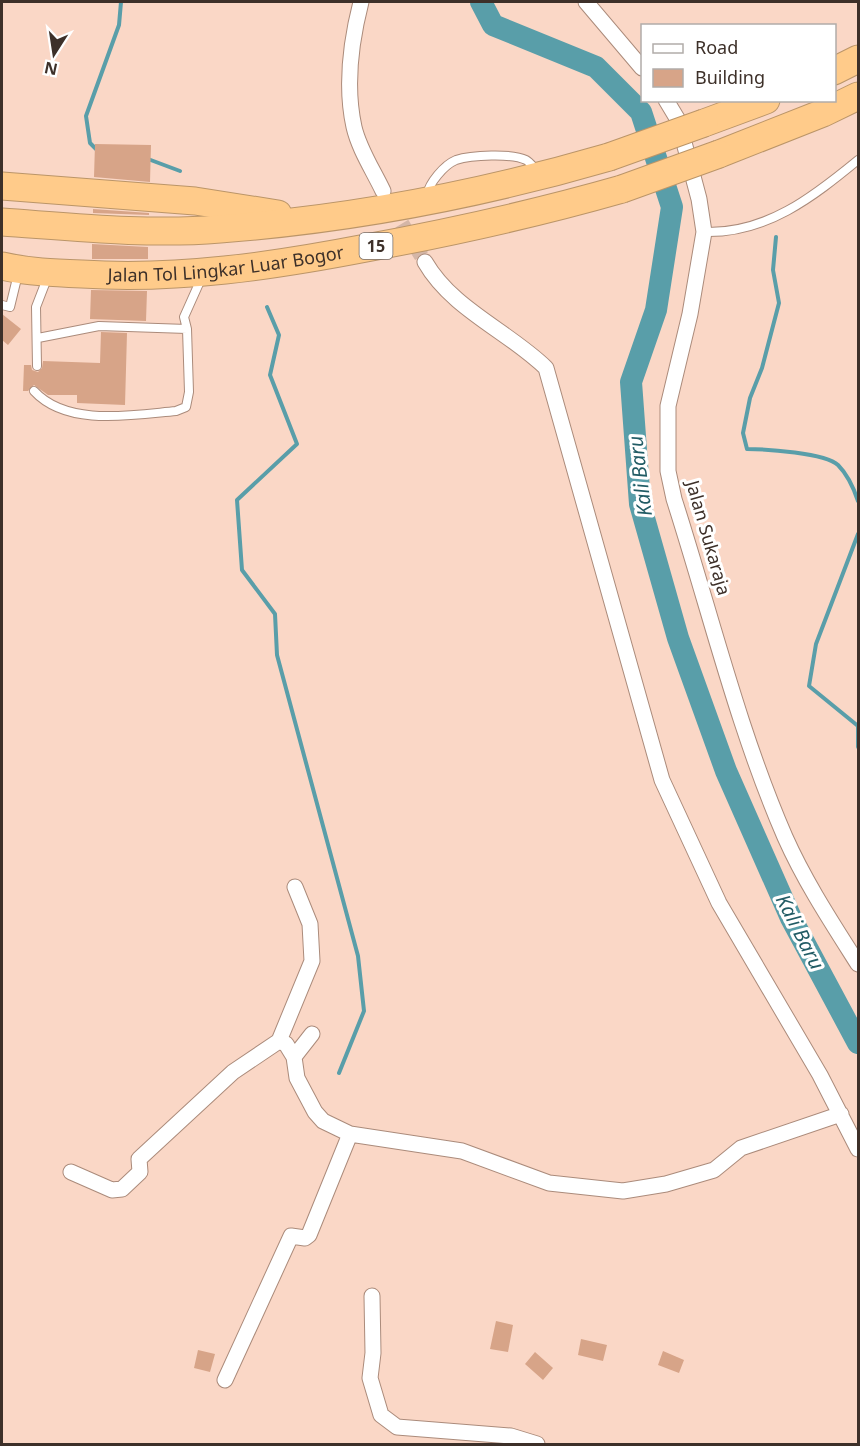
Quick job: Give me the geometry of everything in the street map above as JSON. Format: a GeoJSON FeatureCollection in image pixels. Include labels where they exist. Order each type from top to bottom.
{"type":"FeatureCollection","features":[{"type":"Feature","properties":{"kind":"highway"},"geometry":{"type":"LineString","coordinates":[[836,70],[858,59]]}},
{"type":"Feature","properties":{"kind":"highway","name":"Jalan Tol Lingkar Luar Bogor"},"geometry":{"type":"LineString","coordinates":[[10,268],[125,277],[205,272],[295,262],[459,230],[543,212],[622,189],[719,154],[823,113],[858,96]]}},
{"type":"Feature","properties":{"kind":"highway","name":"Jalan Tol Lingkar Luar Bogor"},"geometry":{"type":"LineString","coordinates":[[2,222],[84,228],[218,229],[314,219],[426,203],[543,176],[609,157],[761,102]]}},
{"type":"Feature","properties":{"kind":"highway"},"geometry":{"type":"LineString","coordinates":[[2,186],[195,201],[314,219]]}},
{"type":"Feature","properties":{"kind":"street"},"geometry":{"type":"LineString","coordinates":[[361,2],[352,37],[350,86],[354,126],[361,147],[383,191]]}},
{"type":"Feature","properties":{"kind":"street"},"geometry":{"type":"LineString","coordinates":[[586,2],[641,67]]}},
{"type":"Feature","properties":{"kind":"street","name":"Jalan Sukaraja"},"geometry":{"type":"LineString","coordinates":[[667,102],[678,120],[699,199],[704,232],[690,314],[668,406],[668,471],[674,499],[751,746],[786,837],[812,892],[858,964]]}},
{"type":"Feature","properties":{"kind":"street"},"geometry":{"type":"LineString","coordinates":[[425,262],[445,289],[478,316],[524,347],[546,368],[662,780],[719,903],[841,1114],[858,1149]]}},
{"type":"Feature","properties":{"kind":"street"},"geometry":{"type":"LineString","coordinates":[[71,1172],[112,1190],[122,1189],[140,1172],[139,1159],[186,1114],[233,1072],[279,1041],[312,961],[310,924],[295,887]]}},
{"type":"Feature","properties":{"kind":"street"},"geometry":{"type":"LineString","coordinates":[[294,1057],[312,1034]]}},
{"type":"Feature","properties":{"kind":"street"},"geometry":{"type":"LineString","coordinates":[[279,1041],[286,1044],[294,1057],[297,1077],[315,1112],[323,1121],[350,1134],[462,1151],[549,1183],[623,1191],[666,1184],[714,1170],[741,1148],[841,1114]]}},
{"type":"Feature","properties":{"kind":"street"},"geometry":{"type":"LineString","coordinates":[[225,1380],[291,1236],[304,1238],[309,1235],[350,1134]]}},
{"type":"Feature","properties":{"kind":"street"},"geometry":{"type":"LineString","coordinates":[[372,1296],[373,1353],[370,1378],[381,1415],[398,1427],[511,1436],[537,1444]]}},
{"type":"Feature","properties":{"kind":"lane"},"geometry":{"type":"LineString","coordinates":[[704,232],[726,232],[770,219],[811,199],[858,160]]}},
{"type":"Feature","properties":{"kind":"lane"},"geometry":{"type":"LineString","coordinates":[[2,305],[10,307],[10,268]]}},
{"type":"Feature","properties":{"kind":"lane"},"geometry":{"type":"LineString","coordinates":[[37,366],[36,307],[50,272]]}},
{"type":"Feature","properties":{"kind":"lane"},"geometry":{"type":"LineString","coordinates":[[34,391],[43,401],[58,409],[79,413],[176,411],[186,407],[189,392],[187,329],[184,317],[205,272]]}},
{"type":"Feature","properties":{"kind":"lane"},"geometry":{"type":"LineString","coordinates":[[38,338],[99,326],[187,329]]}},
{"type":"Feature","properties":{"kind":"building"},"geometry":{"type":"Polygon","coordinates":[[[95,144],[151,145],[150,182],[94,177],[95,144]]]}},
{"type":"Feature","properties":{"kind":"building"},"geometry":{"type":"Polygon","coordinates":[[[93,209],[149,213],[149,215],[93,213],[93,209]]]}},
{"type":"Feature","properties":{"kind":"building"},"geometry":{"type":"Polygon","coordinates":[[[92,244],[148,247],[148,259],[92,259],[92,244]]]}},
{"type":"Feature","properties":{"kind":"building"},"geometry":{"type":"Polygon","coordinates":[[[91,290],[147,291],[146,321],[90,319],[91,290]]]}},
{"type":"Feature","properties":{"kind":"building"},"geometry":{"type":"Polygon","coordinates":[[[2,314],[21,329],[8,345],[2,340],[2,314]]]}},
{"type":"Feature","properties":{"kind":"building"},"geometry":{"type":"Polygon","coordinates":[[[101,332],[127,333],[125,405],[77,403],[77,395],[48,395],[34,385],[28,391],[23,391],[24,365],[31,365],[32,370],[38,372],[42,368],[43,361],[100,363],[101,332]]]}},
{"type":"Feature","properties":{"kind":"building"},"geometry":{"type":"Polygon","coordinates":[[[496,1321],[513,1325],[508,1352],[490,1349],[496,1321]]]}},
{"type":"Feature","properties":{"kind":"building"},"geometry":{"type":"Polygon","coordinates":[[[581,1339],[607,1345],[603,1361],[578,1355],[581,1339]]]}},
{"type":"Feature","properties":{"kind":"building"},"geometry":{"type":"Polygon","coordinates":[[[198,1350],[215,1354],[210,1372],[194,1368],[198,1350]]]}},
{"type":"Feature","properties":{"kind":"building"},"geometry":{"type":"Polygon","coordinates":[[[663,1351],[684,1360],[679,1373],[658,1365],[663,1351]]]}},
{"type":"Feature","properties":{"kind":"building"},"geometry":{"type":"Polygon","coordinates":[[[535,1352],[553,1368],[543,1380],[525,1364],[535,1352]]]}},
{"type":"Feature","properties":{"kind":"waterway"},"geometry":{"type":"LineString","coordinates":[[97,150],[90,143],[86,116],[119,25],[121,2]]}},
{"type":"Feature","properties":{"kind":"waterway","name":"Kali Baru"},"geometry":{"type":"LineString","coordinates":[[481,2],[493,25],[596,67],[641,112],[672,207],[656,310],[631,382],[640,504],[678,638],[726,771],[791,918],[858,1043]]}},
{"type":"Feature","properties":{"kind":"waterway"},"geometry":{"type":"LineString","coordinates":[[148,159],[180,171]]}},
{"type":"Feature","properties":{"kind":"waterway"},"geometry":{"type":"LineString","coordinates":[[776,237],[773,270],[779,303],[762,368],[750,398],[743,433],[747,449],[795,452],[831,461],[838,465],[844,473],[858,501]]}},
{"type":"Feature","properties":{"kind":"waterway"},"geometry":{"type":"LineString","coordinates":[[267,307],[279,335],[270,375],[297,444],[237,500],[242,570],[275,614],[277,655],[358,956],[364,1011],[339,1073]]}},
{"type":"Feature","properties":{"kind":"waterway"},"geometry":{"type":"LineString","coordinates":[[858,534],[816,644],[809,686],[858,726],[858,747]]}},
{"type":"Feature","properties":{"kind":"tunnel"},"geometry":{"type":"LineString","coordinates":[[390,204],[425,262]]}}]}
